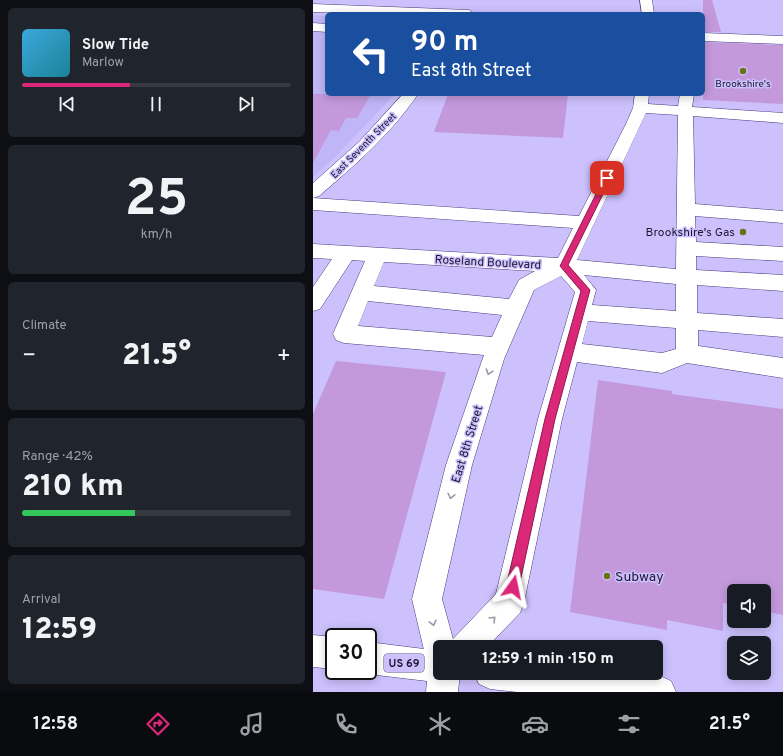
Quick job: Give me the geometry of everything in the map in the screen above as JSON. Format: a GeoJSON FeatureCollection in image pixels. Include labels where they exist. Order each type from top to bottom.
{"type":"FeatureCollection","features":[{"type":"Feature","properties":{"kind":"street"},"geometry":{"type":"LineString","coordinates":[[647,0],[648,12]]}},
{"type":"Feature","properties":{"kind":"street"},"geometry":{"type":"LineString","coordinates":[[313,8],[410,12]]}},
{"type":"Feature","properties":{"kind":"street"},"geometry":{"type":"LineString","coordinates":[[737,24],[741,38]]}},
{"type":"Feature","properties":{"kind":"street"},"geometry":{"type":"LineString","coordinates":[[313,27],[325,28]]}},
{"type":"Feature","properties":{"kind":"street"},"geometry":{"type":"LineString","coordinates":[[705,37],[783,40]]}},
{"type":"Feature","properties":{"kind":"street","name":"East Seventh Street"},"geometry":{"type":"LineString","coordinates":[[313,192],[339,171],[395,114],[409,96]]}},
{"type":"Feature","properties":{"kind":"street"},"geometry":{"type":"LineString","coordinates":[[684,100],[687,354]]}},
{"type":"Feature","properties":{"kind":"street"},"geometry":{"type":"LineString","coordinates":[[472,640],[509,602],[550,419],[586,290],[564,266],[585,224],[641,101],[684,100],[783,118]]}},
{"type":"Feature","properties":{"kind":"street"},"geometry":{"type":"LineString","coordinates":[[313,204],[585,224]]}},
{"type":"Feature","properties":{"kind":"street"},"geometry":{"type":"LineString","coordinates":[[685,209],[783,217]]}},
{"type":"Feature","properties":{"kind":"street"},"geometry":{"type":"LineString","coordinates":[[685,248],[783,254]]}},
{"type":"Feature","properties":{"kind":"street","name":"Roseland Boulevard"},"geometry":{"type":"LineString","coordinates":[[313,251],[564,266],[685,277],[783,283]]}},
{"type":"Feature","properties":{"kind":"street"},"geometry":{"type":"LineString","coordinates":[[313,304],[347,253]]}},
{"type":"Feature","properties":{"kind":"street"},"geometry":{"type":"LineString","coordinates":[[377,255],[363,293],[345,334],[498,348]]}},
{"type":"Feature","properties":{"kind":"street","name":"East 8th Street"},"geometry":{"type":"LineString","coordinates":[[437,640],[427,599],[459,465],[498,348],[526,285],[564,266]]}},
{"type":"Feature","properties":{"kind":"street"},"geometry":{"type":"LineString","coordinates":[[363,293],[516,308]]}},
{"type":"Feature","properties":{"kind":"street"},"geometry":{"type":"LineString","coordinates":[[579,312],[783,328]]}},
{"type":"Feature","properties":{"kind":"street"},"geometry":{"type":"LineString","coordinates":[[568,352],[662,363],[687,354],[783,368]]}},
{"type":"Feature","properties":{"kind":"street"},"geometry":{"type":"LineString","coordinates":[[313,651],[325,652]]}},
{"type":"Feature","properties":{"kind":"street","name":"US 69"},"geometry":{"type":"LineString","coordinates":[[377,659],[433,666]]}},
{"type":"Feature","properties":{"kind":"street"},"geometry":{"type":"LineString","coordinates":[[442,692],[443,680]]}},
{"type":"Feature","properties":{"kind":"street"},"geometry":{"type":"LineString","coordinates":[[553,680],[660,692]]}},
{"type":"Feature","properties":{"kind":"shaded area"},"geometry":{"type":"Polygon","coordinates":[[[313,15],[325,16],[325,96],[393,96],[335,157],[313,177],[313,15]]]}},
{"type":"Feature","properties":{"kind":"building"},"geometry":{"type":"Polygon","coordinates":[[[703,0],[712,0],[721,32],[705,32],[705,12],[703,12],[703,0]]]}},
{"type":"Feature","properties":{"kind":"building","name":"Brookshire's"},"geometry":{"type":"Polygon","coordinates":[[[705,42],[783,45],[783,104],[703,100],[703,96],[705,96],[705,42]]]}},
{"type":"Feature","properties":{"kind":"building"},"geometry":{"type":"Polygon","coordinates":[[[313,94],[325,94],[325,96],[370,96],[357,118],[346,118],[339,131],[331,130],[313,163],[313,94]]]}},
{"type":"Feature","properties":{"kind":"building"},"geometry":{"type":"Polygon","coordinates":[[[447,96],[568,96],[563,138],[434,132],[447,96]]]}},
{"type":"Feature","properties":{"kind":"building"},"geometry":{"type":"Polygon","coordinates":[[[336,361],[446,372],[384,599],[313,589],[313,414],[336,361]]]}},
{"type":"Feature","properties":{"kind":"building"},"geometry":{"type":"Polygon","coordinates":[[[598,380],[672,391],[672,394],[783,409],[783,615],[771,612],[771,584],[727,584],[727,604],[723,603],[723,631],[667,620],[667,630],[570,612],[598,380]]]}},
{"type":"Feature","properties":{"kind":"place","name":"Brookshire's"},"geometry":{"type":"Point","coordinates":[743,71]}},
{"type":"Feature","properties":{"kind":"place","name":"Brookshire's Gas"},"geometry":{"type":"Point","coordinates":[743,232]}},
{"type":"Feature","properties":{"kind":"place","name":"Subway"},"geometry":{"type":"Point","coordinates":[607,576]}},
{"type":"Feature","properties":{"kind":"route"},"geometry":{"type":"LineString","coordinates":[[513,587],[550,419],[586,290],[564,266],[607,178]]}}]}
